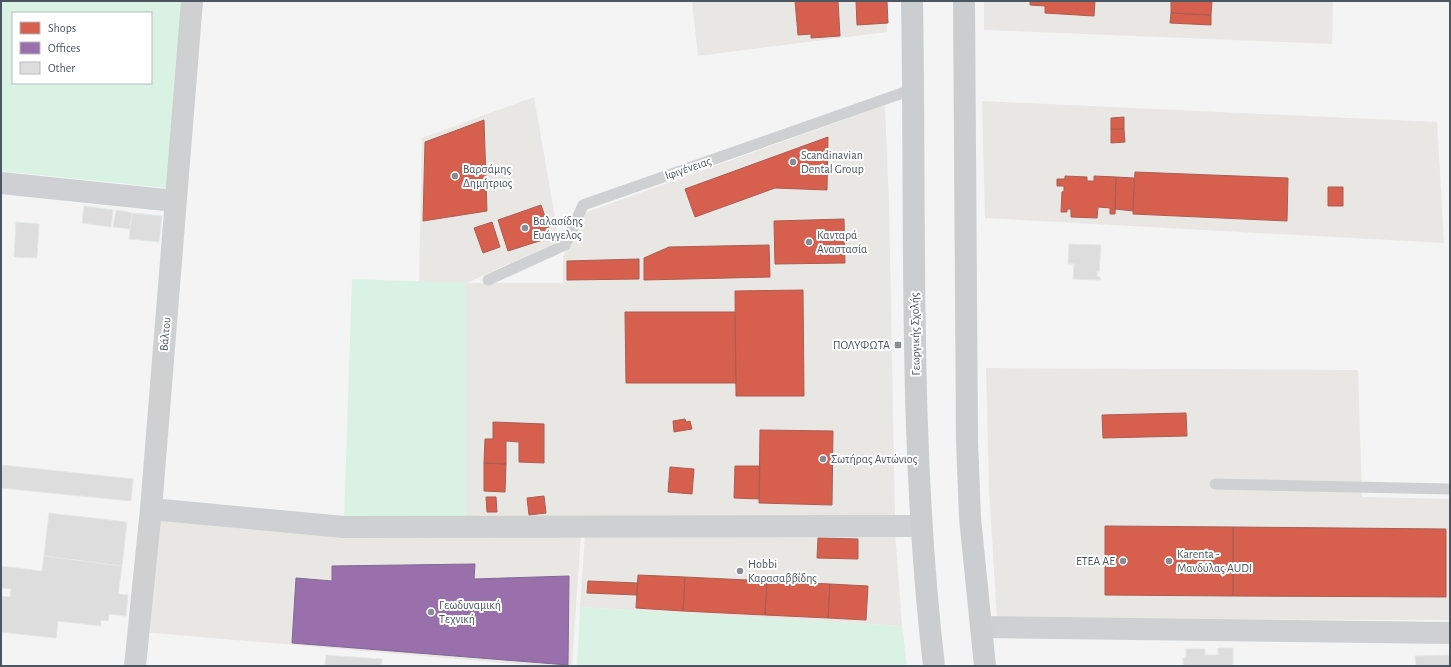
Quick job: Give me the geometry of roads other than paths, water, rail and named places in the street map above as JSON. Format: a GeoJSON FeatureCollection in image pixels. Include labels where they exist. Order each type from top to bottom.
{"type":"FeatureCollection","features":[{"type":"Feature","properties":{"kind":"main road","name":"Γεωργικής Σχολής"},"geometry":{"type":"LineString","coordinates":[[912,1],[914,89],[914,312],[921,526],[934,666]]}},
{"type":"Feature","properties":{"kind":"main road"},"geometry":{"type":"LineString","coordinates":[[964,1],[967,441],[970,518],[985,666]]}},
{"type":"Feature","properties":{"kind":"street","name":"Βάλτου"},"geometry":{"type":"LineString","coordinates":[[135,666],[151,509],[192,1]]}},
{"type":"Feature","properties":{"kind":"street"},"geometry":{"type":"LineString","coordinates":[[1,183],[176,201]]}},
{"type":"Feature","properties":{"kind":"street"},"geometry":{"type":"LineString","coordinates":[[151,509],[344,528],[921,526]]}},
{"type":"Feature","properties":{"kind":"street"},"geometry":{"type":"LineString","coordinates":[[981,626],[1450,633]]}},
{"type":"Feature","properties":{"kind":"lane","name":"Ιφιγένειας"},"geometry":{"type":"LineString","coordinates":[[488,280],[565,245],[583,205],[914,89]]}},
{"type":"Feature","properties":{"kind":"lane"},"geometry":{"type":"LineString","coordinates":[[1215,484],[1450,489]]}},
{"type":"Feature","properties":{"kind":"place","name":"Scandinavian Dental Group"},"geometry":{"type":"Point","coordinates":[793,162]}},
{"type":"Feature","properties":{"kind":"place","name":"Βαρσάμης Δημήτριος"},"geometry":{"type":"Point","coordinates":[455,176]}},
{"type":"Feature","properties":{"kind":"place","name":"Βαλασίδης Ευάγγελος"},"geometry":{"type":"Point","coordinates":[525,228]}},
{"type":"Feature","properties":{"kind":"place","name":"Κανταρά Αναστασία"},"geometry":{"type":"Point","coordinates":[809,242]}},
{"type":"Feature","properties":{"kind":"place","name":"ΠΟΛΥΦΩΤΑ"},"geometry":{"type":"Point","coordinates":[898,345]}},
{"type":"Feature","properties":{"kind":"place","name":"Σωτήρας Αντώνιος"},"geometry":{"type":"Point","coordinates":[823,459]}},
{"type":"Feature","properties":{"kind":"place","name":"ΕΤΕΑ ΑΕ"},"geometry":{"type":"Point","coordinates":[1123,561]}},
{"type":"Feature","properties":{"kind":"place","name":"Karenta - Μανδύλας AUDI"},"geometry":{"type":"Point","coordinates":[1169,561]}},
{"type":"Feature","properties":{"kind":"place","name":"Hobbi Καρασαββίδης"},"geometry":{"type":"Point","coordinates":[740,571]}},
{"type":"Feature","properties":{"kind":"place","name":"Γεωδυναμική Τεχνική"},"geometry":{"type":"Point","coordinates":[431,612]}}]}
